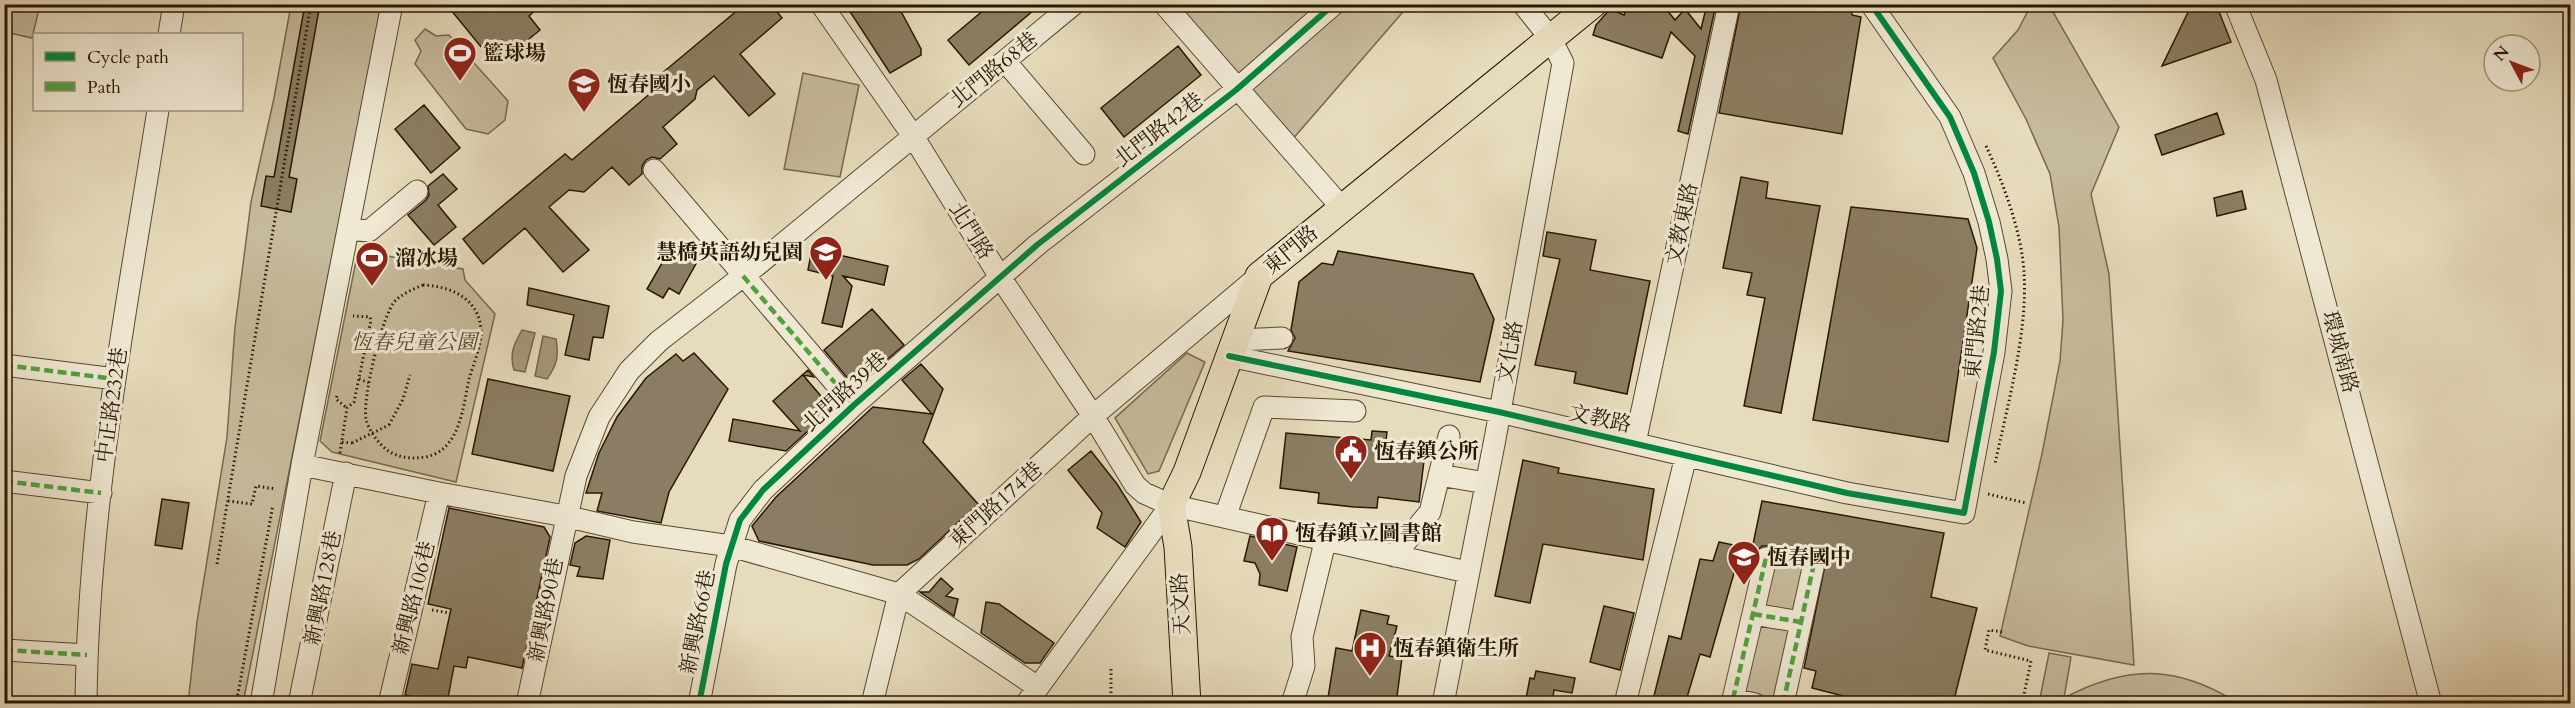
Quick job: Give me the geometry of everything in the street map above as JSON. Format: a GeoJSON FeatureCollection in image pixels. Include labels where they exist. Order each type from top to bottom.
{"type":"FeatureCollection","features":[{"type":"Feature","properties":{"kind":"main road","name":"東門路"},"geometry":{"type":"LineString","coordinates":[[1171,505],[1187,472],[1259,276],[1593,4]]}},
{"type":"Feature","properties":{"kind":"main road","name":"天文路"},"geometry":{"type":"LineString","coordinates":[[1171,505],[1178,547],[1186,704]]}},
{"type":"Feature","properties":{"kind":"street"},"geometry":{"type":"LineString","coordinates":[[170,33],[174,4]]}},
{"type":"Feature","properties":{"kind":"street"},"geometry":{"type":"LineString","coordinates":[[261,704],[302,465],[392,4]]}},
{"type":"Feature","properties":{"kind":"street","name":"北門路68巷"},"geometry":{"type":"LineString","coordinates":[[913,136],[1074,4]]}},
{"type":"Feature","properties":{"kind":"street"},"geometry":{"type":"LineString","coordinates":[[1164,4],[1236,90],[1342,208]]}},
{"type":"Feature","properties":{"kind":"street","name":"北門路42巷"},"geometry":{"type":"LineString","coordinates":[[1000,278],[1037,245],[1236,90],[1335,4]]}},
{"type":"Feature","properties":{"kind":"street","name":"文化路"},"geometry":{"type":"LineString","coordinates":[[1443,704],[1563,63],[1551,39],[1523,4]]}},
{"type":"Feature","properties":{"kind":"street","name":"文教東路"},"geometry":{"type":"LineString","coordinates":[[1635,443],[1729,4]]}},
{"type":"Feature","properties":{"kind":"street","name":"東門路2巷"},"geometry":{"type":"LineString","coordinates":[[1871,4],[1950,117],[1974,173],[1989,222],[1997,259],[2001,291],[1994,352],[1964,513]]}},
{"type":"Feature","properties":{"kind":"street","name":"環城南路"},"geometry":{"type":"LineString","coordinates":[[2235,4],[2266,80],[2281,132],[2431,704]]}},
{"type":"Feature","properties":{"kind":"street","name":"北門路"},"geometry":{"type":"LineString","coordinates":[[825,6],[913,136],[1000,278],[1093,416],[1135,485],[1144,493],[1171,505],[1325,542],[1467,572]]}},
{"type":"Feature","properties":{"kind":"street"},"geometry":{"type":"LineString","coordinates":[[1005,61],[1084,154]]}},
{"type":"Feature","properties":{"kind":"street","name":"中正路232巷"},"geometry":{"type":"LineString","coordinates":[[86,704],[87,655],[101,493],[115,379],[158,111]]}},
{"type":"Feature","properties":{"kind":"street"},"geometry":{"type":"LineString","coordinates":[[566,516],[585,450],[599,417],[629,371],[659,341],[743,276],[913,136]]}},
{"type":"Feature","properties":{"kind":"street"},"geometry":{"type":"LineString","coordinates":[[654,170],[854,405]]}},
{"type":"Feature","properties":{"kind":"street"},"geometry":{"type":"LineString","coordinates":[[348,229],[369,231],[417,191]]}},
{"type":"Feature","properties":{"kind":"street","name":"東門路174巷"},"geometry":{"type":"LineString","coordinates":[[899,594],[1093,416],[1259,276]]}},
{"type":"Feature","properties":{"kind":"street","name":"北門路39巷"},"geometry":{"type":"LineString","coordinates":[[731,546],[740,520],[763,489],[854,405],[1000,278]]}},
{"type":"Feature","properties":{"kind":"street"},"geometry":{"type":"LineString","coordinates":[[1233,348],[1281,338]]}},
{"type":"Feature","properties":{"kind":"street","name":"文教路"},"geometry":{"type":"LineString","coordinates":[[1233,348],[1847,493],[1964,513]]}},
{"type":"Feature","properties":{"kind":"street"},"geometry":{"type":"LineString","coordinates":[[4,365],[115,379]]}},
{"type":"Feature","properties":{"kind":"street"},"geometry":{"type":"LineString","coordinates":[[1225,518],[1264,407],[1355,411]]}},
{"type":"Feature","properties":{"kind":"street"},"geometry":{"type":"LineString","coordinates":[[1394,556],[1430,512],[1449,436]]}},
{"type":"Feature","properties":{"kind":"street"},"geometry":{"type":"LineString","coordinates":[[1625,704],[1686,456]]}},
{"type":"Feature","properties":{"kind":"street"},"geometry":{"type":"LineString","coordinates":[[302,465],[343,463],[439,494],[566,516],[633,532],[731,546],[899,594],[1031,695]]}},
{"type":"Feature","properties":{"kind":"street","name":"新興路128巷"},"geometry":{"type":"LineString","coordinates":[[299,704],[343,463]]}},
{"type":"Feature","properties":{"kind":"street"},"geometry":{"type":"LineString","coordinates":[[1439,475],[1486,483]]}},
{"type":"Feature","properties":{"kind":"street"},"geometry":{"type":"LineString","coordinates":[[4,481],[101,493]]}},
{"type":"Feature","properties":{"kind":"street","name":"新興路106巷"},"geometry":{"type":"LineString","coordinates":[[389,704],[439,494]]}},
{"type":"Feature","properties":{"kind":"street","name":"東門路"},"geometry":{"type":"LineString","coordinates":[[1031,695],[1171,505]]}},
{"type":"Feature","properties":{"kind":"street","name":"新興路90巷"},"geometry":{"type":"LineString","coordinates":[[527,704],[566,516]]}},
{"type":"Feature","properties":{"kind":"street"},"geometry":{"type":"LineString","coordinates":[[1292,704],[1304,666],[1302,638],[1325,542]]}},
{"type":"Feature","properties":{"kind":"street","name":"新興路66巷"},"geometry":{"type":"LineString","coordinates":[[699,704],[731,546]]}},
{"type":"Feature","properties":{"kind":"street"},"geometry":{"type":"LineString","coordinates":[[1755,704],[1732,701],[1766,558]]}},
{"type":"Feature","properties":{"kind":"street"},"geometry":{"type":"LineString","coordinates":[[1783,704],[1813,568]]}},
{"type":"Feature","properties":{"kind":"street"},"geometry":{"type":"LineString","coordinates":[[872,704],[899,594]]}},
{"type":"Feature","properties":{"kind":"street"},"geometry":{"type":"LineString","coordinates":[[1753,614],[1801,622]]}},
{"type":"Feature","properties":{"kind":"street"},"geometry":{"type":"LineString","coordinates":[[4,650],[87,655]]}},
{"type":"Feature","properties":{"kind":"path"},"geometry":{"type":"LineString","coordinates":[[217,564],[311,4]]}},
{"type":"Feature","properties":{"kind":"path"},"geometry":{"type":"LineString","coordinates":[[423,285],[456,290],[470,302],[481,331],[457,430],[447,446],[433,456],[417,458],[403,458],[387,450],[375,438],[367,422],[365,406],[370,382],[385,316],[396,301],[423,285]]}},
{"type":"Feature","properties":{"kind":"path"},"geometry":{"type":"LineString","coordinates":[[343,463],[342,442],[348,408],[354,402],[371,320],[353,315],[351,325]]}},
{"type":"Feature","properties":{"kind":"path"},"geometry":{"type":"LineString","coordinates":[[342,442],[352,443],[388,425],[403,399],[410,375]]}},
{"type":"Feature","properties":{"kind":"path"},"geometry":{"type":"LineString","coordinates":[[359,379],[370,382]]}},
{"type":"Feature","properties":{"kind":"path"},"geometry":{"type":"LineString","coordinates":[[338,388],[336,399],[348,408]]}},
{"type":"Feature","properties":{"kind":"path"},"geometry":{"type":"LineString","coordinates":[[228,501],[252,504],[256,486],[276,489]]}},
{"type":"Feature","properties":{"kind":"path"},"geometry":{"type":"LineString","coordinates":[[1989,494],[2026,503]]}},
{"type":"Feature","properties":{"kind":"path"},"geometry":{"type":"LineString","coordinates":[[2002,632],[1989,630],[1985,650],[2031,661],[2022,704]]}},
{"type":"Feature","properties":{"kind":"path"},"geometry":{"type":"LineString","coordinates":[[1111,669],[1111,704]]}},
{"type":"Feature","properties":{"kind":"green space"},"geometry":{"type":"Polygon","coordinates":[[[5,4],[40,5],[32,38],[5,32],[5,4]]]}},
{"type":"Feature","properties":{"kind":"green space"},"geometry":{"type":"Polygon","coordinates":[[[291,5],[382,5],[243,703],[188,704],[197,622],[227,437],[235,327],[251,202],[274,98],[291,5]]]}},
{"type":"Feature","properties":{"kind":"green space"},"geometry":{"type":"Polygon","coordinates":[[[1175,5],[1409,5],[1291,141],[1175,5]]]}},
{"type":"Feature","properties":{"kind":"green space"},"geometry":{"type":"Polygon","coordinates":[[[2031,5],[2056,5],[2052,10],[2119,127],[2091,194],[2109,274],[2134,665],[2028,646],[2000,636],[2042,454],[2060,361],[2063,320],[2059,227],[2050,174],[2026,119],[1993,58],[2018,30],[2031,5]]]}},
{"type":"Feature","properties":{"kind":"green space","name":"籃球場"},"geometry":{"type":"Polygon","coordinates":[[[425,29],[436,36],[449,35],[508,101],[505,120],[488,134],[466,129],[415,64],[421,51],[415,40],[425,29]]]}},
{"type":"Feature","properties":{"kind":"green space"},"geometry":{"type":"Polygon","coordinates":[[[803,73],[859,85],[840,177],[784,169],[803,73]]]}},
{"type":"Feature","properties":{"kind":"green space","name":"恆春兒童公園"},"geometry":{"type":"Polygon","coordinates":[[[358,251],[463,269],[465,280],[495,314],[456,482],[332,452],[320,441],[358,251]]]}},
{"type":"Feature","properties":{"kind":"green space"},"geometry":{"type":"Polygon","coordinates":[[[1187,353],[1205,362],[1159,471],[1148,474],[1115,418],[1187,353]]]}},
{"type":"Feature","properties":{"kind":"green space"},"geometry":{"type":"Polygon","coordinates":[[[1770,561],[1808,567],[1796,616],[1760,609],[1770,561]]]}},
{"type":"Feature","properties":{"kind":"green space"},"geometry":{"type":"Polygon","coordinates":[[[1757,621],[1793,628],[1777,700],[1742,692],[1757,621]]]}},
{"type":"Feature","properties":{"kind":"green space"},"geometry":{"type":"Polygon","coordinates":[[[2049,653],[2071,657],[2064,698],[2110,679],[2152,673],[2194,681],[2238,703],[2039,703],[2049,653]]]}},
{"type":"Feature","properties":{"kind":"shaded area"},"geometry":{"type":"Polygon","coordinates":[[[522,330],[535,333],[525,372],[514,370],[512,359],[522,330]]]}},
{"type":"Feature","properties":{"kind":"shaded area"},"geometry":{"type":"Polygon","coordinates":[[[543,336],[556,339],[557,345],[556,360],[547,379],[535,376],[543,336]]]}},
{"type":"Feature","properties":{"kind":"building"},"geometry":{"type":"Polygon","coordinates":[[[305,4],[320,4],[289,177],[297,179],[291,212],[261,206],[266,176],[274,177],[305,4]]]}},
{"type":"Feature","properties":{"kind":"building"},"geometry":{"type":"Polygon","coordinates":[[[446,4],[542,4],[529,16],[540,30],[512,53],[502,40],[486,53],[446,4]]]}},
{"type":"Feature","properties":{"kind":"building"},"geometry":{"type":"Polygon","coordinates":[[[745,4],[771,4],[782,18],[740,54],[775,94],[749,116],[714,76],[697,90],[695,99],[663,127],[677,144],[660,159],[652,157],[646,160],[642,166],[642,174],[629,185],[612,167],[584,192],[569,190],[549,207],[589,250],[563,272],[525,228],[483,264],[463,239],[565,154],[572,160],[666,80],[661,74],[745,4]]]}},
{"type":"Feature","properties":{"kind":"building"},"geometry":{"type":"Polygon","coordinates":[[[845,4],[897,4],[921,49],[921,55],[890,73],[845,4]]]}},
{"type":"Feature","properties":{"kind":"building"},"geometry":{"type":"Polygon","coordinates":[[[991,4],[1041,4],[969,65],[948,40],[991,4]]]}},
{"type":"Feature","properties":{"kind":"building"},"geometry":{"type":"Polygon","coordinates":[[[1629,4],[1662,4],[1675,20],[1685,9],[1701,29],[1707,4],[1716,4],[1688,134],[1678,131],[1695,56],[1671,32],[1662,58],[1593,35],[1596,25],[1610,9],[1624,15],[1629,4]]]}},
{"type":"Feature","properties":{"kind":"building"},"geometry":{"type":"Polygon","coordinates":[[[1741,4],[1851,4],[1852,15],[1861,17],[1842,134],[1719,113],[1741,4]]]}},
{"type":"Feature","properties":{"kind":"building"},"geometry":{"type":"Polygon","coordinates":[[[2192,4],[2216,4],[2231,42],[2162,66],[2192,4]]]}},
{"type":"Feature","properties":{"kind":"building"},"geometry":{"type":"Polygon","coordinates":[[[1178,46],[1201,75],[1124,137],[1101,108],[1178,46]]]}},
{"type":"Feature","properties":{"kind":"building"},"geometry":{"type":"Polygon","coordinates":[[[424,105],[460,148],[431,173],[395,129],[424,105]]]}},
{"type":"Feature","properties":{"kind":"building"},"geometry":{"type":"Polygon","coordinates":[[[2217,113],[2224,134],[2162,155],[2155,135],[2217,113]]]}},
{"type":"Feature","properties":{"kind":"building"},"geometry":{"type":"Polygon","coordinates":[[[443,174],[457,189],[438,205],[456,227],[434,245],[408,215],[426,200],[429,195],[428,186],[443,174]]]}},
{"type":"Feature","properties":{"kind":"building"},"geometry":{"type":"Polygon","coordinates":[[[1741,177],[1768,182],[1766,198],[1820,206],[1781,413],[1744,406],[1765,298],[1747,295],[1752,273],[1723,268],[1741,177]]]}},
{"type":"Feature","properties":{"kind":"building"},"geometry":{"type":"Polygon","coordinates":[[[2242,191],[2246,209],[2217,216],[2214,198],[2242,191]]]}},
{"type":"Feature","properties":{"kind":"building"},"geometry":{"type":"Polygon","coordinates":[[[1851,207],[1968,219],[1977,248],[1948,442],[1813,420],[1851,207]]]}},
{"type":"Feature","properties":{"kind":"building"},"geometry":{"type":"Polygon","coordinates":[[[1547,232],[1596,240],[1590,270],[1650,281],[1627,394],[1574,383],[1576,372],[1535,365],[1560,259],[1543,256],[1547,232]]]}},
{"type":"Feature","properties":{"kind":"building"},"geometry":{"type":"Polygon","coordinates":[[[673,244],[689,253],[687,256],[697,262],[679,294],[669,288],[663,298],[647,289],[673,244]]]}},
{"type":"Feature","properties":{"kind":"building"},"geometry":{"type":"Polygon","coordinates":[[[812,249],[888,266],[884,285],[843,276],[852,286],[842,327],[822,323],[833,276],[808,270],[812,249]]]}},
{"type":"Feature","properties":{"kind":"building"},"geometry":{"type":"Polygon","coordinates":[[[1338,251],[1473,274],[1494,319],[1480,382],[1288,351],[1295,338],[1291,330],[1299,282],[1322,263],[1333,265],[1338,251]]]}},
{"type":"Feature","properties":{"kind":"building"},"geometry":{"type":"Polygon","coordinates":[[[529,288],[609,306],[603,338],[593,337],[589,360],[565,355],[574,315],[527,305],[529,288]]]}},
{"type":"Feature","properties":{"kind":"building"},"geometry":{"type":"Polygon","coordinates":[[[872,309],[904,345],[855,387],[824,350],[872,309]]]}},
{"type":"Feature","properties":{"kind":"building"},"geometry":{"type":"Polygon","coordinates":[[[694,353],[728,389],[669,492],[661,523],[597,511],[602,493],[586,493],[599,453],[617,417],[646,378],[676,354],[683,361],[694,353]]]}},
{"type":"Feature","properties":{"kind":"building"},"geometry":{"type":"Polygon","coordinates":[[[921,364],[943,389],[923,442],[978,504],[919,559],[907,565],[873,565],[759,541],[752,526],[776,497],[873,407],[932,414],[902,380],[921,364]]]}},
{"type":"Feature","properties":{"kind":"building"},"geometry":{"type":"Polygon","coordinates":[[[808,370],[814,377],[803,375],[832,409],[786,451],[729,441],[733,419],[800,431],[773,401],[808,370]]]}},
{"type":"Feature","properties":{"kind":"building"},"geometry":{"type":"Polygon","coordinates":[[[488,379],[570,396],[553,471],[472,454],[488,379]]]}},
{"type":"Feature","properties":{"kind":"building","name":"恆春鎮公所"},"geometry":{"type":"Polygon","coordinates":[[[1372,431],[1387,432],[1386,440],[1426,444],[1419,502],[1378,497],[1377,508],[1354,507],[1318,503],[1319,493],[1280,488],[1286,433],[1371,440],[1372,431]]]}},
{"type":"Feature","properties":{"kind":"building"},"geometry":{"type":"Polygon","coordinates":[[[1091,451],[1117,484],[1141,522],[1125,547],[1097,528],[1102,513],[1068,470],[1091,451]]]}},
{"type":"Feature","properties":{"kind":"building"},"geometry":{"type":"Polygon","coordinates":[[[1523,460],[1559,468],[1558,473],[1654,489],[1643,560],[1543,544],[1530,603],[1495,596],[1523,460]]]}},
{"type":"Feature","properties":{"kind":"building"},"geometry":{"type":"Polygon","coordinates":[[[162,499],[189,503],[182,549],[155,545],[162,499]]]}},
{"type":"Feature","properties":{"kind":"building"},"geometry":{"type":"Polygon","coordinates":[[[1762,501],[1944,533],[1931,597],[1977,608],[1953,704],[1874,704],[1812,688],[1816,671],[1804,668],[1825,565],[1815,555],[1809,556],[1801,564],[1778,559],[1775,549],[1768,546],[1762,546],[1751,554],[1762,501]]]}},
{"type":"Feature","properties":{"kind":"building"},"geometry":{"type":"Polygon","coordinates":[[[449,508],[544,527],[550,537],[522,668],[468,657],[466,668],[454,666],[447,703],[405,695],[412,664],[438,669],[451,609],[428,604],[449,508]]]}},
{"type":"Feature","properties":{"kind":"building"},"geometry":{"type":"Polygon","coordinates":[[[586,536],[610,540],[603,579],[577,576],[580,567],[570,565],[575,543],[586,536]]]}},
{"type":"Feature","properties":{"kind":"building","name":"恆春鎮立圖書館"},"geometry":{"type":"Polygon","coordinates":[[[1250,536],[1297,547],[1287,591],[1259,585],[1260,574],[1255,563],[1244,561],[1250,536]]]}},
{"type":"Feature","properties":{"kind":"building"},"geometry":{"type":"Polygon","coordinates":[[[1719,542],[1748,548],[1744,570],[1734,573],[1710,657],[1700,654],[1685,704],[1652,704],[1669,636],[1681,639],[1700,559],[1713,561],[1719,542]]]}},
{"type":"Feature","properties":{"kind":"building"},"geometry":{"type":"Polygon","coordinates":[[[941,578],[953,589],[946,596],[958,599],[954,616],[920,592],[929,592],[941,578]]]}},
{"type":"Feature","properties":{"kind":"building"},"geometry":{"type":"Polygon","coordinates":[[[986,602],[999,604],[1054,643],[1040,663],[1025,663],[981,633],[986,602]]]}},
{"type":"Feature","properties":{"kind":"building"},"geometry":{"type":"Polygon","coordinates":[[[1604,606],[1634,613],[1620,670],[1590,662],[1604,606]]]}},
{"type":"Feature","properties":{"kind":"building","name":"恆春鎮衛生所"},"geometry":{"type":"Polygon","coordinates":[[[1361,610],[1389,616],[1387,624],[1397,626],[1389,656],[1402,658],[1396,704],[1327,704],[1336,648],[1352,651],[1361,610]]]}},
{"type":"Feature","properties":{"kind":"building"},"geometry":{"type":"Polygon","coordinates":[[[1536,671],[1575,678],[1572,693],[1554,690],[1552,704],[1525,704],[1530,678],[1534,679],[1536,671]]]}},
{"type":"Feature","properties":{"kind":"marked path"},"geometry":{"type":"LineString","coordinates":[[743,276],[854,405]]}},
{"type":"Feature","properties":{"kind":"marked path"},"geometry":{"type":"LineString","coordinates":[[4,365],[115,379]]}},
{"type":"Feature","properties":{"kind":"marked path"},"geometry":{"type":"LineString","coordinates":[[4,481],[101,493]]}},
{"type":"Feature","properties":{"kind":"marked path"},"geometry":{"type":"LineString","coordinates":[[1733,699],[1766,558]]}},
{"type":"Feature","properties":{"kind":"marked path"},"geometry":{"type":"LineString","coordinates":[[1783,704],[1813,568]]}},
{"type":"Feature","properties":{"kind":"marked path"},"geometry":{"type":"LineString","coordinates":[[1753,614],[1801,622]]}},
{"type":"Feature","properties":{"kind":"marked path"},"geometry":{"type":"LineString","coordinates":[[4,650],[87,655]]}},
{"type":"Feature","properties":{"kind":"marked path"},"geometry":{"type":"LineString","coordinates":[[1732,704],[1733,699],[1755,704]]}},
{"type":"Feature","properties":{"kind":"cycle path"},"geometry":{"type":"LineString","coordinates":[[699,704],[726,564],[740,520],[763,490],[854,405],[1037,245],[1236,90],[1334,4]]}},
{"type":"Feature","properties":{"kind":"cycle path"},"geometry":{"type":"LineString","coordinates":[[1229,356],[1499,412],[1847,493],[1964,513],[1994,352],[2001,291],[1997,259],[1989,222],[1974,173],[1950,117],[1871,4]]}},
{"type":"Feature","properties":{"kind":"place","name":"籃球場"},"geometry":{"type":"Point","coordinates":[460,82]}},
{"type":"Feature","properties":{"kind":"place","name":"恆春國小"},"geometry":{"type":"Point","coordinates":[584,113]}},
{"type":"Feature","properties":{"kind":"place","name":"慧橋英語幼兒園"},"geometry":{"type":"Point","coordinates":[826,281]}},
{"type":"Feature","properties":{"kind":"place","name":"溜冰場"},"geometry":{"type":"Point","coordinates":[372,287]}},
{"type":"Feature","properties":{"kind":"place","name":"恆春鎮公所"},"geometry":{"type":"Point","coordinates":[1351,480]}},
{"type":"Feature","properties":{"kind":"place","name":"恆春鎮立圖書館"},"geometry":{"type":"Point","coordinates":[1272,562]}},
{"type":"Feature","properties":{"kind":"place","name":"恆春國中"},"geometry":{"type":"Point","coordinates":[1744,586]}},
{"type":"Feature","properties":{"kind":"place","name":"恆春鎮衛生所"},"geometry":{"type":"Point","coordinates":[1370,677]}}]}
